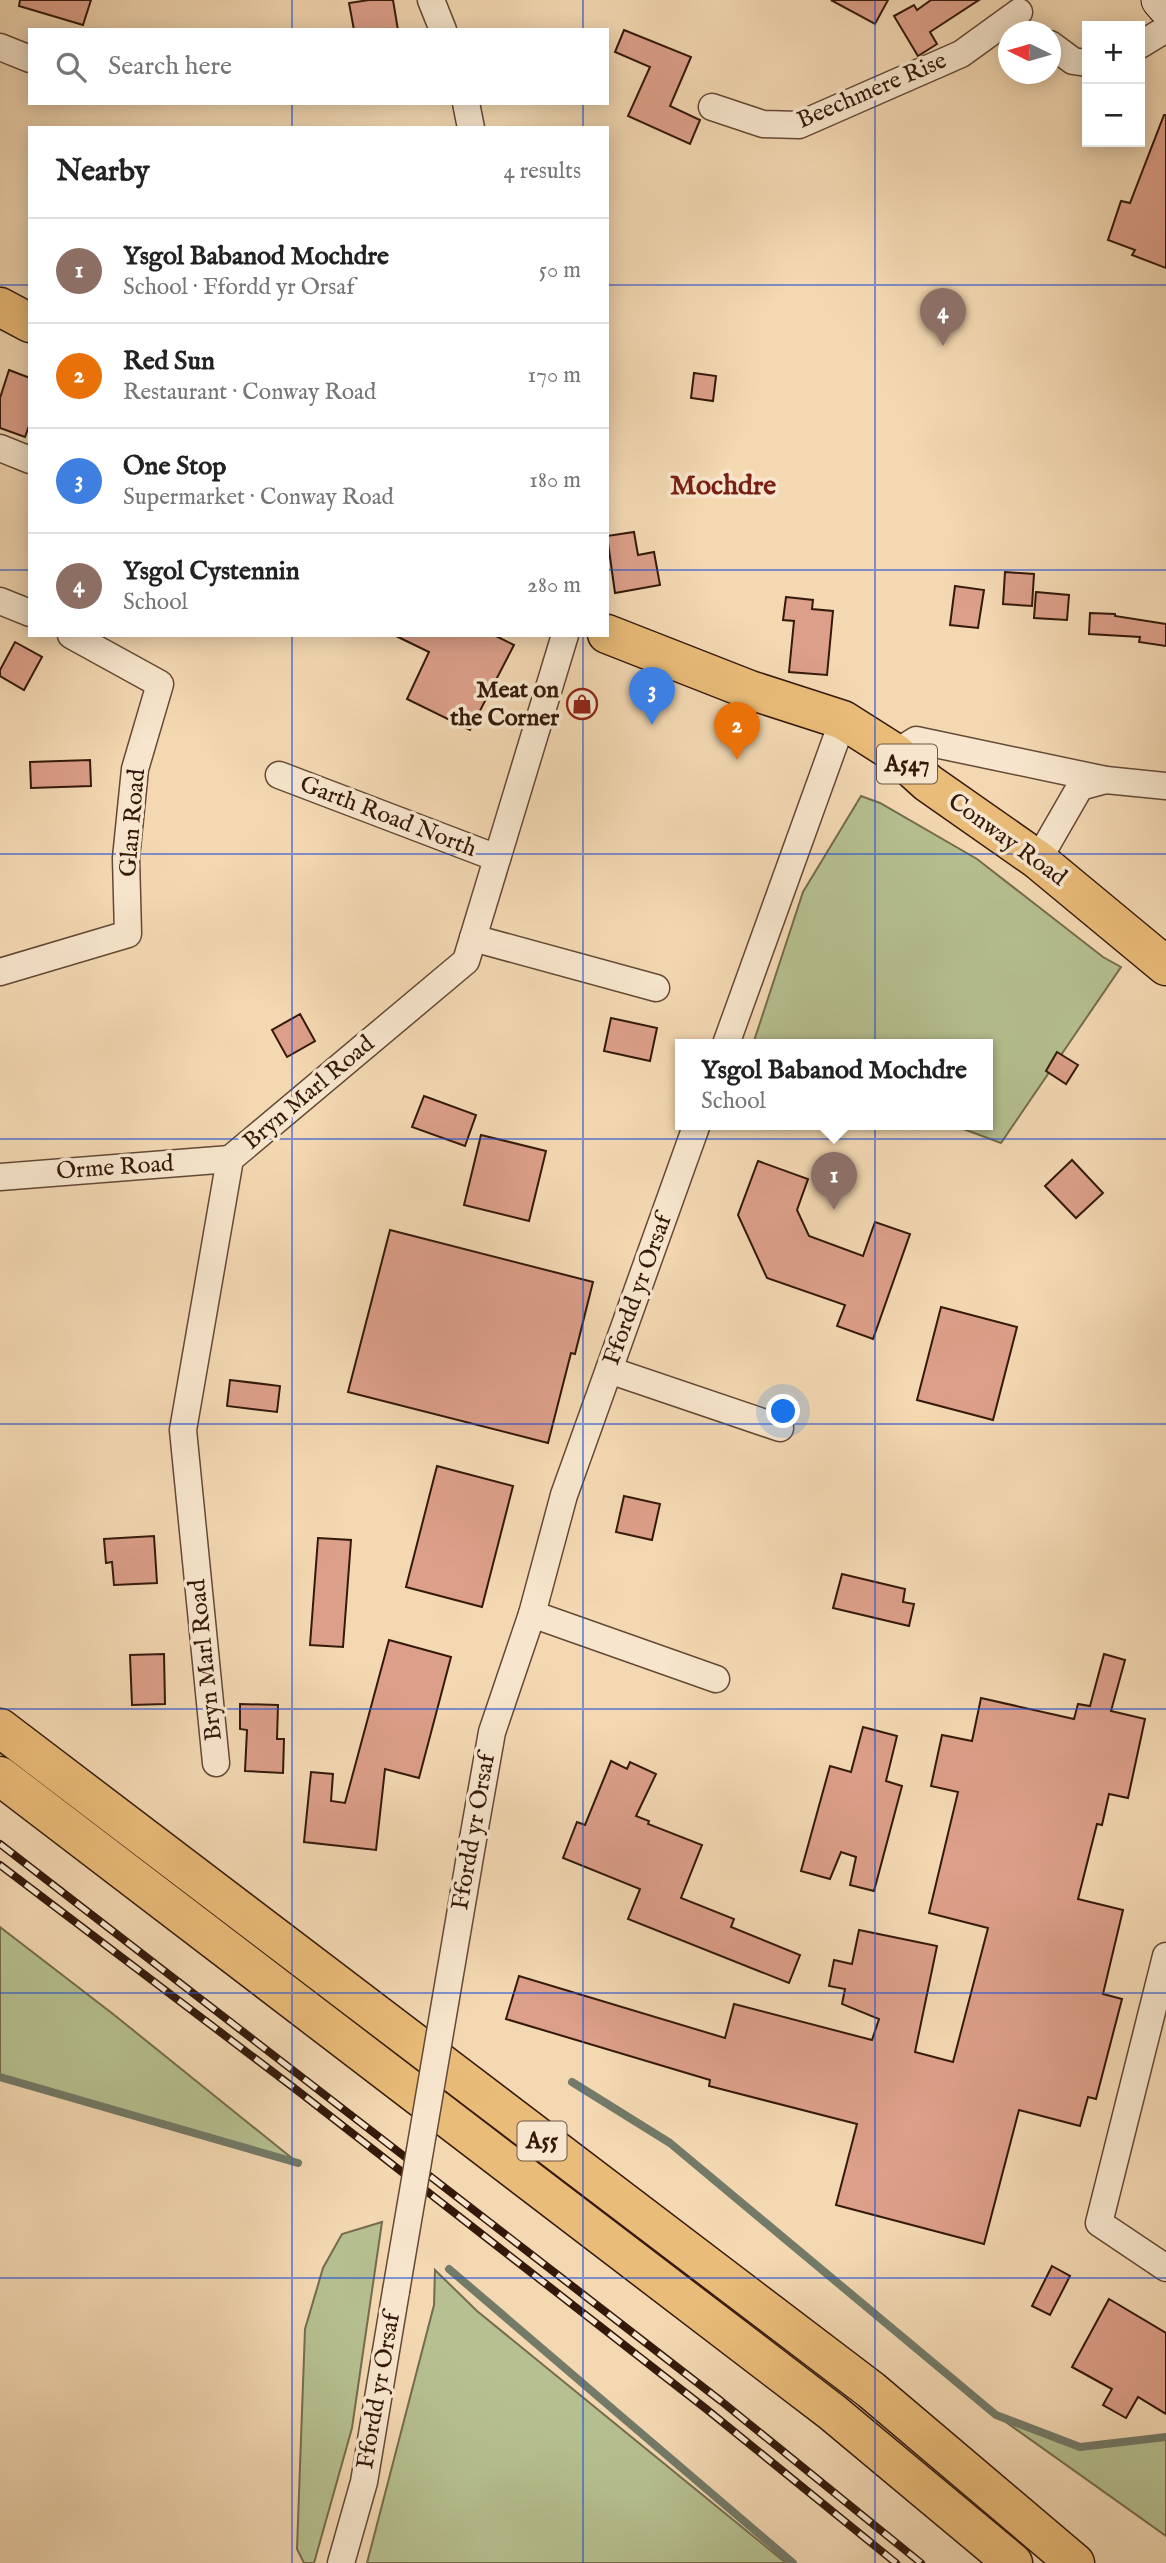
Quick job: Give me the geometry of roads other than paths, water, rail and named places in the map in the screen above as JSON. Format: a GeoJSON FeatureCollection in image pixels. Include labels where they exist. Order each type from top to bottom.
{"type":"FeatureCollection","features":[{"type":"Feature","properties":{"kind":"main road"},"geometry":{"type":"LineString","coordinates":[[0,307],[28,322]]}},
{"type":"Feature","properties":{"kind":"main road","name":"Conway Road"},"geometry":{"type":"LineString","coordinates":[[609,635],[750,690],[843,720],[895,753],[928,783],[1038,860],[1166,966]]}},
{"type":"Feature","properties":{"kind":"main road","name":"A55"},"geometry":{"type":"LineString","coordinates":[[0,1728],[871,2390],[1075,2563]]}},
{"type":"Feature","properties":{"kind":"main road","name":"A55"},"geometry":{"type":"LineString","coordinates":[[0,1776],[832,2412],[1013,2563]]}},
{"type":"Feature","properties":{"kind":"street"},"geometry":{"type":"LineString","coordinates":[[431,0],[442,28]]}},
{"type":"Feature","properties":{"kind":"street"},"geometry":{"type":"LineString","coordinates":[[1160,0],[1166,7]]}},
{"type":"Feature","properties":{"kind":"street"},"geometry":{"type":"LineString","coordinates":[[1015,6],[1028,21]]}},
{"type":"Feature","properties":{"kind":"street","name":"Beechmere Rise"},"geometry":{"type":"LineString","coordinates":[[712,107],[763,124],[799,125],[961,54],[1015,6]]}},
{"type":"Feature","properties":{"kind":"street"},"geometry":{"type":"LineString","coordinates":[[1145,42],[1166,29]]}},
{"type":"Feature","properties":{"kind":"street"},"geometry":{"type":"LineString","coordinates":[[0,47],[28,58]]}},
{"type":"Feature","properties":{"kind":"street"},"geometry":{"type":"LineString","coordinates":[[1061,52],[1073,61],[1082,62]]}},
{"type":"Feature","properties":{"kind":"street"},"geometry":{"type":"LineString","coordinates":[[466,105],[471,126]]}},
{"type":"Feature","properties":{"kind":"street"},"geometry":{"type":"LineString","coordinates":[[0,448],[28,459]]}},
{"type":"Feature","properties":{"kind":"street"},"geometry":{"type":"LineString","coordinates":[[0,601],[28,612]]}},
{"type":"Feature","properties":{"kind":"street","name":"Glan Road"},"geometry":{"type":"LineString","coordinates":[[0,972],[128,934],[126,858],[135,769],[160,684],[75,637]]}},
{"type":"Feature","properties":{"kind":"street","name":"Bryn Marl Road"},"geometry":{"type":"LineString","coordinates":[[216,1763],[183,1430],[230,1159],[466,961],[564,637]]}},
{"type":"Feature","properties":{"kind":"street"},"geometry":{"type":"LineString","coordinates":[[728,1039],[843,720]]}},
{"type":"Feature","properties":{"kind":"street"},"geometry":{"type":"LineString","coordinates":[[895,753],[916,740],[1105,780],[1166,786]]}},
{"type":"Feature","properties":{"kind":"street","name":"Garth Road North"},"geometry":{"type":"LineString","coordinates":[[279,775],[497,858]]}},
{"type":"Feature","properties":{"kind":"street"},"geometry":{"type":"LineString","coordinates":[[1038,860],[1080,787],[1105,780]]}},
{"type":"Feature","properties":{"kind":"street"},"geometry":{"type":"LineString","coordinates":[[473,937],[656,988]]}},
{"type":"Feature","properties":{"kind":"street","name":"Ffordd yr Orsaf"},"geometry":{"type":"LineString","coordinates":[[341,2563],[363,2482],[492,1732],[532,1614],[564,1495],[695,1130]]}},
{"type":"Feature","properties":{"kind":"street","name":"Orme Road"},"geometry":{"type":"LineString","coordinates":[[0,1177],[230,1159]]}},
{"type":"Feature","properties":{"kind":"street"},"geometry":{"type":"LineString","coordinates":[[609,1370],[780,1428]]}},
{"type":"Feature","properties":{"kind":"street"},"geometry":{"type":"LineString","coordinates":[[532,1614],[716,1679]]}},
{"type":"Feature","properties":{"kind":"street"},"geometry":{"type":"LineString","coordinates":[[1166,1956],[1100,2223],[1166,2268]]}},
{"type":"Feature","properties":{"kind":"waterway"},"geometry":{"type":"LineString","coordinates":[[0,2077],[298,2163]]}},
{"type":"Feature","properties":{"kind":"waterway"},"geometry":{"type":"LineString","coordinates":[[572,2082],[670,2143],[996,2415],[1080,2447],[1166,2437]]}},
{"type":"Feature","properties":{"kind":"waterway"},"geometry":{"type":"LineString","coordinates":[[449,2269],[793,2563]]}},
{"type":"Feature","properties":{"kind":"railway"},"geometry":{"type":"LineString","coordinates":[[0,1844],[721,2401],[921,2563]]}},
{"type":"Feature","properties":{"kind":"railway"},"geometry":{"type":"LineString","coordinates":[[0,1865],[298,2091],[705,2408],[896,2563]]}},
{"type":"Feature","properties":{"kind":"place","name":"Ysgol Cystennin"},"geometry":{"type":"Point","coordinates":[943,346]}},
{"type":"Feature","properties":{"kind":"place","name":"Meat on the Corner"},"geometry":{"type":"Point","coordinates":[582,704]}},
{"type":"Feature","properties":{"kind":"place","name":"One Stop"},"geometry":{"type":"Point","coordinates":[652,725]}},
{"type":"Feature","properties":{"kind":"place","name":"Red Sun"},"geometry":{"type":"Point","coordinates":[737,760]}},
{"type":"Feature","properties":{"kind":"place","name":"Ysgol Babanod Mochdre"},"geometry":{"type":"Point","coordinates":[834,1210]}},
{"type":"Feature","properties":{"kind":"district","name":"Mochdre"},"geometry":{"type":"Point","coordinates":[723,486]}}]}
